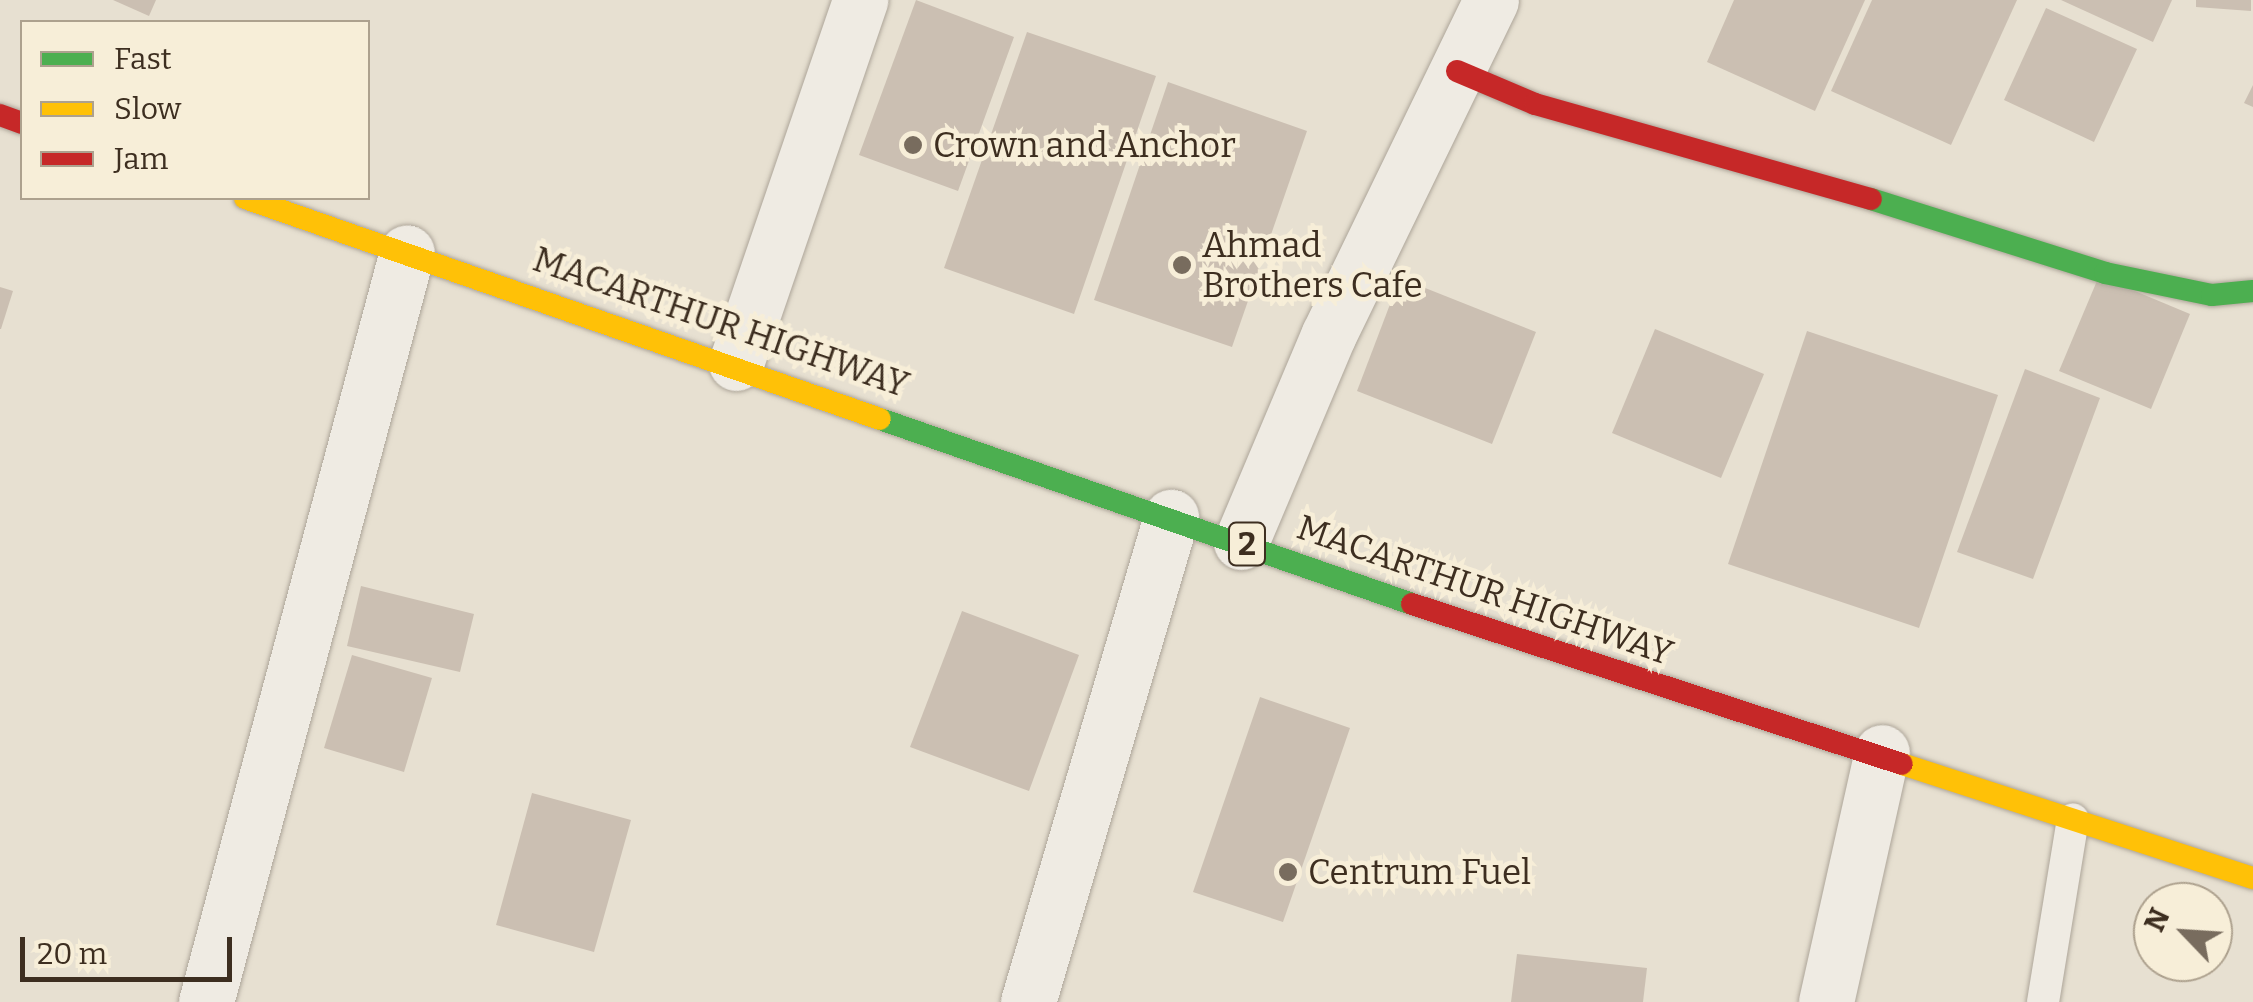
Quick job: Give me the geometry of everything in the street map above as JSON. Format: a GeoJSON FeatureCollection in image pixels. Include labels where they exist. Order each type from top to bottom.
{"type":"FeatureCollection","features":[{"type":"Feature","properties":{"kind":"main road"},"geometry":{"type":"LineString","coordinates":[[1457,70],[1535,104],[1685,141],[2106,273],[2212,295],[2253,291]]}},
{"type":"Feature","properties":{"kind":"main road","name":"MACARTHUR HIGHWAY"},"geometry":{"type":"LineString","coordinates":[[251,200],[736,363],[1671,692],[1882,752],[2253,878]]}},
{"type":"Feature","properties":{"kind":"street"},"geometry":{"type":"LineString","coordinates":[[736,363],[860,0]]}},
{"type":"Feature","properties":{"kind":"street"},"geometry":{"type":"LineString","coordinates":[[1241,542],[1490,0]]}},
{"type":"Feature","properties":{"kind":"street"},"geometry":{"type":"LineString","coordinates":[[206,1002],[408,252]]}},
{"type":"Feature","properties":{"kind":"street"},"geometry":{"type":"LineString","coordinates":[[1028,1002],[1171,517]]}},
{"type":"Feature","properties":{"kind":"street"},"geometry":{"type":"LineString","coordinates":[[1826,1002],[1882,752]]}},
{"type":"Feature","properties":{"kind":"lane"},"geometry":{"type":"LineString","coordinates":[[2043,1002],[2073,818]]}},
{"type":"Feature","properties":{"kind":"building"},"geometry":{"type":"Polygon","coordinates":[[[113,0],[156,0],[149,16],[113,0]]]}},
{"type":"Feature","properties":{"kind":"building"},"geometry":{"type":"Polygon","coordinates":[[[916,0],[1014,37],[958,191],[859,155],[916,0]]]}},
{"type":"Feature","properties":{"kind":"building"},"geometry":{"type":"Polygon","coordinates":[[[1734,0],[1865,0],[1815,111],[1707,62],[1734,0]]]}},
{"type":"Feature","properties":{"kind":"building"},"geometry":{"type":"Polygon","coordinates":[[[1872,0],[2017,0],[1951,145],[1831,91],[1872,0]]]}},
{"type":"Feature","properties":{"kind":"building"},"geometry":{"type":"Polygon","coordinates":[[[2061,0],[2172,0],[2153,42],[2061,0]]]}},
{"type":"Feature","properties":{"kind":"building"},"geometry":{"type":"Polygon","coordinates":[[[2196,0],[2251,0],[2251,11],[2196,7],[2196,0]]]}},
{"type":"Feature","properties":{"kind":"building"},"geometry":{"type":"Polygon","coordinates":[[[2046,8],[2137,49],[2094,142],[2004,100],[2046,8]]]}},
{"type":"Feature","properties":{"kind":"building"},"geometry":{"type":"Polygon","coordinates":[[[1027,32],[1156,76],[1074,314],[944,268],[1027,32]]]}},
{"type":"Feature","properties":{"kind":"building"},"geometry":{"type":"Polygon","coordinates":[[[1168,82],[1307,131],[1232,347],[1094,300],[1168,82]]]}},
{"type":"Feature","properties":{"kind":"building"},"geometry":{"type":"Polygon","coordinates":[[[2253,85],[2253,107],[2244,103],[2253,85]]]}},
{"type":"Feature","properties":{"kind":"building"},"geometry":{"type":"Polygon","coordinates":[[[2099,276],[2190,314],[2151,409],[2059,371],[2099,276]]]}},
{"type":"Feature","properties":{"kind":"building"},"geometry":{"type":"Polygon","coordinates":[[[1400,278],[1536,332],[1492,444],[1357,391],[1400,278]]]}},
{"type":"Feature","properties":{"kind":"building"},"geometry":{"type":"Polygon","coordinates":[[[0,287],[13,291],[1,329],[0,329],[0,287]]]}},
{"type":"Feature","properties":{"kind":"building"},"geometry":{"type":"Polygon","coordinates":[[[1655,329],[1764,374],[1721,478],[1612,433],[1655,329]]]}},
{"type":"Feature","properties":{"kind":"building"},"geometry":{"type":"Polygon","coordinates":[[[1807,331],[1998,395],[1919,628],[1728,564],[1807,331]]]}},
{"type":"Feature","properties":{"kind":"building"},"geometry":{"type":"Polygon","coordinates":[[[2025,369],[2100,398],[2033,579],[1957,552],[2025,369]]]}},
{"type":"Feature","properties":{"kind":"building"},"geometry":{"type":"Polygon","coordinates":[[[361,586],[474,614],[460,672],[347,646],[361,586]]]}},
{"type":"Feature","properties":{"kind":"building"},"geometry":{"type":"Polygon","coordinates":[[[962,611],[1079,655],[1029,791],[910,747],[962,611]]]}},
{"type":"Feature","properties":{"kind":"building"},"geometry":{"type":"Polygon","coordinates":[[[352,655],[432,678],[404,772],[324,748],[352,655]]]}},
{"type":"Feature","properties":{"kind":"building"},"geometry":{"type":"Polygon","coordinates":[[[1260,697],[1350,728],[1283,922],[1193,892],[1260,697]]]}},
{"type":"Feature","properties":{"kind":"building"},"geometry":{"type":"Polygon","coordinates":[[[532,793],[631,820],[594,952],[496,925],[532,793]]]}},
{"type":"Feature","properties":{"kind":"building"},"geometry":{"type":"Polygon","coordinates":[[[1517,954],[1647,968],[1643,1002],[1511,1002],[1517,954]]]}},
{"type":"Feature","properties":{"kind":"traffic: fast"},"geometry":{"type":"LineString","coordinates":[[1871,199],[2105,273],[2212,295],[2253,291]]}},
{"type":"Feature","properties":{"kind":"traffic: fast"},"geometry":{"type":"LineString","coordinates":[[880,419],[1412,604]]}},
{"type":"Feature","properties":{"kind":"traffic: slow"},"geometry":{"type":"LineString","coordinates":[[251,200],[880,419]]}},
{"type":"Feature","properties":{"kind":"traffic: slow"},"geometry":{"type":"LineString","coordinates":[[1902,764],[2253,878]]}},
{"type":"Feature","properties":{"kind":"traffic: jam"},"geometry":{"type":"LineString","coordinates":[[1457,71],[1535,104],[1871,199]]}},
{"type":"Feature","properties":{"kind":"traffic: jam"},"geometry":{"type":"LineString","coordinates":[[0,115],[20,122]]}},
{"type":"Feature","properties":{"kind":"traffic: jam"},"geometry":{"type":"LineString","coordinates":[[1412,604],[1902,764]]}},
{"type":"Feature","properties":{"kind":"place","name":"Crown and Anchor"},"geometry":{"type":"Point","coordinates":[913,145]}},
{"type":"Feature","properties":{"kind":"place","name":"Ahmad Brothers Cafe"},"geometry":{"type":"Point","coordinates":[1182,265]}},
{"type":"Feature","properties":{"kind":"place","name":"Centrum Fuel"},"geometry":{"type":"Point","coordinates":[1288,872]}}]}
